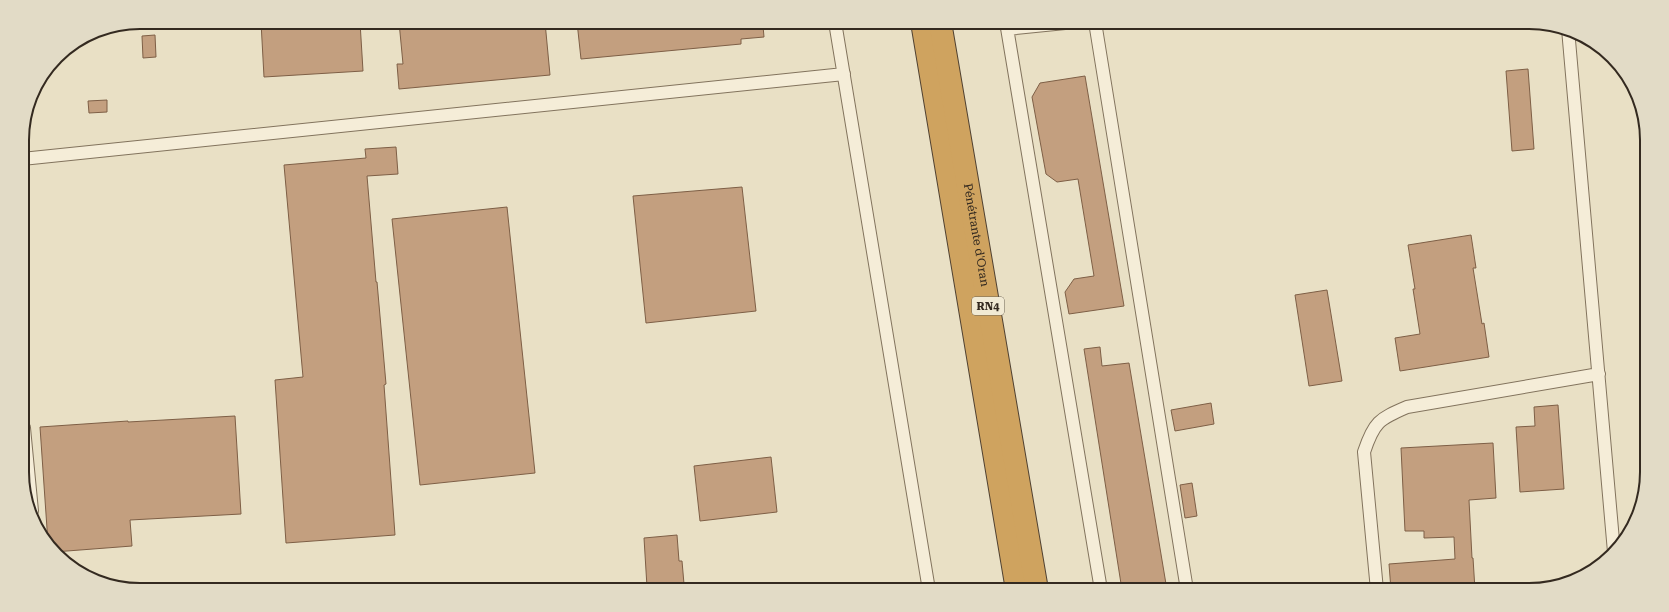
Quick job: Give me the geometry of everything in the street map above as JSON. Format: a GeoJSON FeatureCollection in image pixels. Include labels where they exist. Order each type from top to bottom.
{"type":"FeatureCollection","features":[{"type":"Feature","properties":{"kind":"highway","name":"Pénétrante d'Oran"},"geometry":{"type":"LineString","coordinates":[[923,29],[1016,583]]}},
{"type":"Feature","properties":{"kind":"highway","name":"Pénétrante d'Oran"},"geometry":{"type":"LineString","coordinates":[[941,29],[1036,583]]}},
{"type":"Feature","properties":{"kind":"street"},"geometry":{"type":"LineString","coordinates":[[836,29],[928,583]]}},
{"type":"Feature","properties":{"kind":"street"},"geometry":{"type":"LineString","coordinates":[[1007,29],[1100,583]]}},
{"type":"Feature","properties":{"kind":"street"},"geometry":{"type":"LineString","coordinates":[[1096,29],[1186,583]]}},
{"type":"Feature","properties":{"kind":"street"},"geometry":{"type":"LineString","coordinates":[[1569,36],[1613,544]]}},
{"type":"Feature","properties":{"kind":"street"},"geometry":{"type":"LineString","coordinates":[[29,158],[844,74]]}},
{"type":"Feature","properties":{"kind":"street"},"geometry":{"type":"LineString","coordinates":[[1376,583],[1364,452],[1371,432],[1385,416],[1407,407],[1599,374]]}},
{"type":"Feature","properties":{"kind":"building"},"geometry":{"type":"Polygon","coordinates":[[[261,29],[360,29],[363,71],[264,77],[261,29]]]}},
{"type":"Feature","properties":{"kind":"building"},"geometry":{"type":"Polygon","coordinates":[[[400,29],[546,29],[550,75],[399,89],[397,64],[403,64],[400,29]]]}},
{"type":"Feature","properties":{"kind":"building"},"geometry":{"type":"Polygon","coordinates":[[[578,29],[763,29],[764,37],[741,39],[741,44],[581,59],[578,29]]]}},
{"type":"Feature","properties":{"kind":"building"},"geometry":{"type":"Polygon","coordinates":[[[155,35],[156,57],[143,58],[142,36],[155,35]]]}},
{"type":"Feature","properties":{"kind":"building"},"geometry":{"type":"Polygon","coordinates":[[[1528,69],[1534,149],[1512,151],[1506,71],[1528,69]]]}},
{"type":"Feature","properties":{"kind":"building"},"geometry":{"type":"Polygon","coordinates":[[[1085,76],[1124,306],[1069,314],[1065,292],[1074,279],[1094,276],[1078,179],[1057,182],[1046,174],[1032,97],[1040,83],[1085,76]]]}},
{"type":"Feature","properties":{"kind":"building"},"geometry":{"type":"Polygon","coordinates":[[[107,100],[107,112],[89,113],[88,101],[107,100]]]}},
{"type":"Feature","properties":{"kind":"building"},"geometry":{"type":"Polygon","coordinates":[[[396,147],[398,174],[367,176],[386,384],[384,385],[395,535],[286,543],[275,380],[303,377],[284,165],[366,158],[365,149],[396,147]]]}},
{"type":"Feature","properties":{"kind":"building"},"geometry":{"type":"Polygon","coordinates":[[[742,187],[756,311],[646,323],[633,196],[742,187]]]}},
{"type":"Feature","properties":{"kind":"building"},"geometry":{"type":"Polygon","coordinates":[[[507,207],[535,473],[420,485],[392,219],[507,207]]]}},
{"type":"Feature","properties":{"kind":"building"},"geometry":{"type":"Polygon","coordinates":[[[1471,235],[1476,268],[1473,268],[1489,357],[1400,371],[1395,338],[1420,334],[1408,245],[1471,235]]]}},
{"type":"Feature","properties":{"kind":"building"},"geometry":{"type":"Polygon","coordinates":[[[1327,290],[1342,381],[1309,386],[1295,295],[1327,290]]]}},
{"type":"Feature","properties":{"kind":"building"},"geometry":{"type":"Polygon","coordinates":[[[1100,347],[1102,366],[1129,363],[1166,583],[1121,583],[1084,349],[1100,347]]]}},
{"type":"Feature","properties":{"kind":"building"},"geometry":{"type":"Polygon","coordinates":[[[1211,403],[1214,424],[1175,431],[1171,410],[1211,403]]]}},
{"type":"Feature","properties":{"kind":"building"},"geometry":{"type":"Polygon","coordinates":[[[1558,405],[1564,489],[1520,492],[1516,427],[1535,426],[1534,407],[1558,405]]]}},
{"type":"Feature","properties":{"kind":"building"},"geometry":{"type":"Polygon","coordinates":[[[235,416],[241,514],[130,520],[132,546],[62,551],[47,533],[40,427],[235,416]]]}},
{"type":"Feature","properties":{"kind":"building"},"geometry":{"type":"Polygon","coordinates":[[[1493,443],[1496,498],[1469,500],[1475,583],[1390,583],[1389,564],[1455,559],[1454,537],[1424,538],[1424,531],[1405,531],[1401,448],[1493,443]]]}},
{"type":"Feature","properties":{"kind":"building"},"geometry":{"type":"Polygon","coordinates":[[[771,457],[777,512],[700,521],[694,466],[771,457]]]}},
{"type":"Feature","properties":{"kind":"building"},"geometry":{"type":"Polygon","coordinates":[[[1192,483],[1197,516],[1185,518],[1180,485],[1192,483]]]}},
{"type":"Feature","properties":{"kind":"building"},"geometry":{"type":"Polygon","coordinates":[[[677,535],[679,561],[682,561],[684,583],[647,583],[644,538],[677,535]]]}}]}
